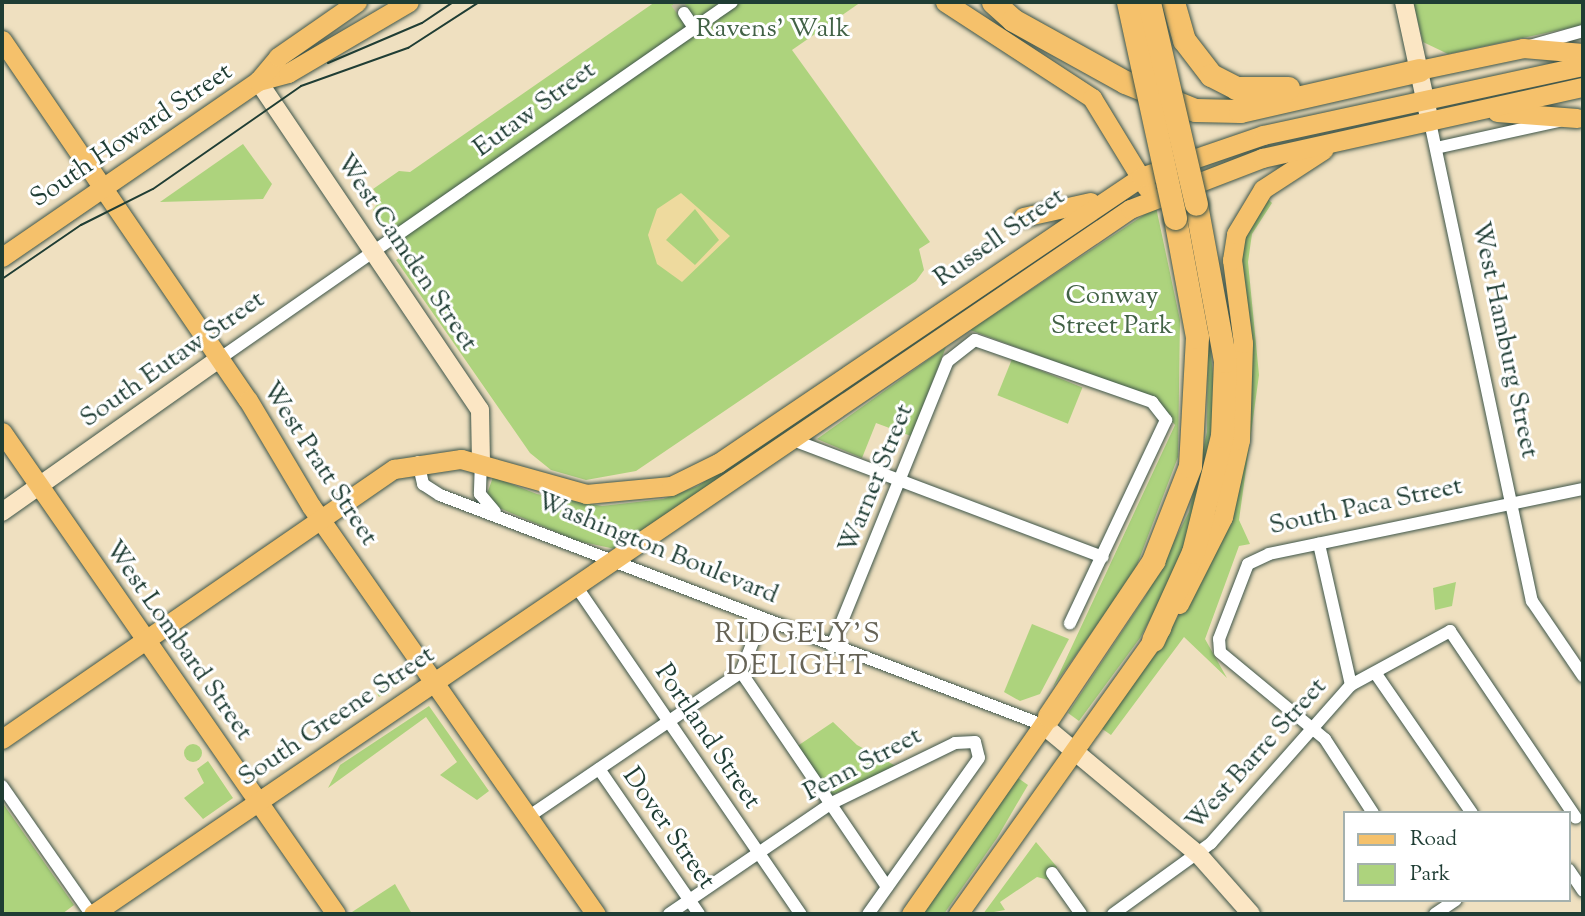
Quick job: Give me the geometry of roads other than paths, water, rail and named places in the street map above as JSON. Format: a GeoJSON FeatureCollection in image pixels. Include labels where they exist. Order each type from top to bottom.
{"type":"FeatureCollection","features":[{"type":"Feature","properties":{"kind":"highway"},"geometry":{"type":"LineString","coordinates":[[993,2],[1013,20],[1125,82],[1195,110],[1240,111],[1419,70]]}},
{"type":"Feature","properties":{"kind":"highway"},"geometry":{"type":"LineString","coordinates":[[1046,721],[1153,561],[1190,466],[1197,337],[1175,218],[1128,2]]}},
{"type":"Feature","properties":{"kind":"highway"},"geometry":{"type":"LineString","coordinates":[[1149,2],[1196,204],[1225,361],[1222,436],[1193,552],[1153,640]]}},
{"type":"Feature","properties":{"kind":"highway"},"geometry":{"type":"LineString","coordinates":[[1174,2],[1181,30],[1203,68],[1236,88],[1371,80]]}},
{"type":"Feature","properties":{"kind":"main road","name":"South Howard Street"},"geometry":{"type":"LineString","coordinates":[[2,257],[258,81],[278,57],[357,2]]}},
{"type":"Feature","properties":{"kind":"main road","name":"South Howard Street"},"geometry":{"type":"LineString","coordinates":[[258,81],[288,73],[409,2]]}},
{"type":"Feature","properties":{"kind":"main road"},"geometry":{"type":"LineString","coordinates":[[945,2],[1078,85],[1109,119],[1153,198]]}},
{"type":"Feature","properties":{"kind":"main road","name":"West Pratt Street"},"geometry":{"type":"LineString","coordinates":[[2,40],[104,186],[219,359],[319,518],[596,914]]}},
{"type":"Feature","properties":{"kind":"main road"},"geometry":{"type":"LineString","coordinates":[[1419,70],[1523,48],[1583,53]]}},
{"type":"Feature","properties":{"kind":"main road","name":"Russell Street"},"geometry":{"type":"LineString","coordinates":[[481,461],[598,495],[682,482],[1105,198],[1141,177],[1236,142],[1583,66]]}},
{"type":"Feature","properties":{"kind":"main road","name":"Russell Street"},"geometry":{"type":"LineString","coordinates":[[611,563],[1153,198],[1240,165],[1583,87]]}},
{"type":"Feature","properties":{"kind":"main road"},"geometry":{"type":"LineString","coordinates":[[1482,110],[1580,117]]}},
{"type":"Feature","properties":{"kind":"main road"},"geometry":{"type":"LineString","coordinates":[[958,914],[1074,747],[1153,640],[1214,542],[1232,487],[1244,382],[1232,260],[1236,234],[1263,189],[1332,143]]}},
{"type":"Feature","properties":{"kind":"main road"},"geometry":{"type":"LineString","coordinates":[[1023,217],[1105,198]]}},
{"type":"Feature","properties":{"kind":"main road","name":"West Lombard Street"},"geometry":{"type":"LineString","coordinates":[[2,432],[336,914]]}},
{"type":"Feature","properties":{"kind":"main road"},"geometry":{"type":"LineString","coordinates":[[2,739],[385,474],[418,462],[481,461]]}},
{"type":"Feature","properties":{"kind":"main road","name":"South Greene Street"},"geometry":{"type":"LineString","coordinates":[[92,914],[611,563]]}},
{"type":"Feature","properties":{"kind":"main road"},"geometry":{"type":"LineString","coordinates":[[911,914],[1046,721]]}},
{"type":"Feature","properties":{"kind":"street","name":"West Hamburg Street"},"geometry":{"type":"LineString","coordinates":[[1404,2],[1532,601],[1583,676]]}},
{"type":"Feature","properties":{"kind":"street","name":"Eutaw Street"},"geometry":{"type":"LineString","coordinates":[[373,252],[692,25],[727,3]]}},
{"type":"Feature","properties":{"kind":"street"},"geometry":{"type":"LineString","coordinates":[[684,13],[692,25]]}},
{"type":"Feature","properties":{"kind":"street"},"geometry":{"type":"LineString","coordinates":[[1523,48],[1583,31]]}},
{"type":"Feature","properties":{"kind":"street","name":"West Camden Street"},"geometry":{"type":"LineString","coordinates":[[258,81],[480,410],[481,461]]}},
{"type":"Feature","properties":{"kind":"street"},"geometry":{"type":"LineString","coordinates":[[1436,148],[1580,117]]}},
{"type":"Feature","properties":{"kind":"street","name":"South Eutaw Street"},"geometry":{"type":"LineString","coordinates":[[2,512],[373,252]]}},
{"type":"Feature","properties":{"kind":"street","name":"Warner Street"},"geometry":{"type":"LineString","coordinates":[[832,646],[948,361],[975,340],[1152,402],[1163,416],[1163,437],[1103,557]]}},
{"type":"Feature","properties":{"kind":"street"},"geometry":{"type":"LineString","coordinates":[[793,440],[1103,557],[1070,624]]}},
{"type":"Feature","properties":{"kind":"street","name":"Washington Boulevard"},"geometry":{"type":"LineString","coordinates":[[481,461],[480,494],[498,514]]}},
{"type":"Feature","properties":{"kind":"street","name":"Washington Boulevard"},"geometry":{"type":"LineString","coordinates":[[418,462],[428,490],[498,514],[611,563],[762,620],[1046,721],[1198,854],[1251,914]]}},
{"type":"Feature","properties":{"kind":"street","name":"South Paca Street"},"geometry":{"type":"LineString","coordinates":[[1312,731],[1219,646],[1252,560],[1583,489]]}},
{"type":"Feature","properties":{"kind":"street","name":"West Barre Street"},"geometry":{"type":"LineString","coordinates":[[1113,914],[1198,854],[1351,685],[1319,544]]}},
{"type":"Feature","properties":{"kind":"street","name":"Portland Street"},"geometry":{"type":"LineString","coordinates":[[576,586],[801,914]]}},
{"type":"Feature","properties":{"kind":"street"},"geometry":{"type":"LineString","coordinates":[[528,817],[741,672],[762,620]]}},
{"type":"Feature","properties":{"kind":"street"},"geometry":{"type":"LineString","coordinates":[[1351,685],[1376,674],[1418,643],[1450,631],[1576,818]]}},
{"type":"Feature","properties":{"kind":"street"},"geometry":{"type":"LineString","coordinates":[[741,672],[887,887],[868,914]]}},
{"type":"Feature","properties":{"kind":"street"},"geometry":{"type":"LineString","coordinates":[[1376,674],[1471,811]]}},
{"type":"Feature","properties":{"kind":"street"},"geometry":{"type":"LineString","coordinates":[[1312,731],[1325,739],[1372,811]]}},
{"type":"Feature","properties":{"kind":"street","name":"Penn Street"},"geometry":{"type":"LineString","coordinates":[[669,914],[830,804],[956,743],[978,746],[979,758],[887,887]]}},
{"type":"Feature","properties":{"kind":"street","name":"Dover Street"},"geometry":{"type":"LineString","coordinates":[[599,769],[699,914]]}},
{"type":"Feature","properties":{"kind":"street"},"geometry":{"type":"LineString","coordinates":[[2,786],[92,914]]}},
{"type":"Feature","properties":{"kind":"street"},"geometry":{"type":"LineString","coordinates":[[1052,873],[1080,914]]}},
{"type":"Feature","properties":{"kind":"street"},"geometry":{"type":"LineString","coordinates":[[1571,873],[1583,891]]}},
{"type":"Feature","properties":{"kind":"street"},"geometry":{"type":"LineString","coordinates":[[1438,913],[1453,902]]}},
{"type":"Feature","properties":{"kind":"tunnel"},"geometry":{"type":"LineString","coordinates":[[676,2],[684,13]]}},
{"type":"Feature","properties":{"kind":"tram line"},"geometry":{"type":"LineString","coordinates":[[328,63],[422,23],[453,2]]}},
{"type":"Feature","properties":{"kind":"tram line"},"geometry":{"type":"LineString","coordinates":[[2,279],[81,225],[153,189],[301,86],[408,48],[479,2]]}},
{"type":"Feature","properties":{"kind":"district","name":"RIDGELY'S DELIGHT"},"geometry":{"type":"Point","coordinates":[798,651]}},
{"type":"Feature","properties":{"kind":"park label","name":"Ravens' Walk"},"geometry":{"type":"Point","coordinates":[773,30]}},
{"type":"Feature","properties":{"kind":"park label","name":"Conway Street Park"},"geometry":{"type":"Point","coordinates":[1112,312]}}]}
